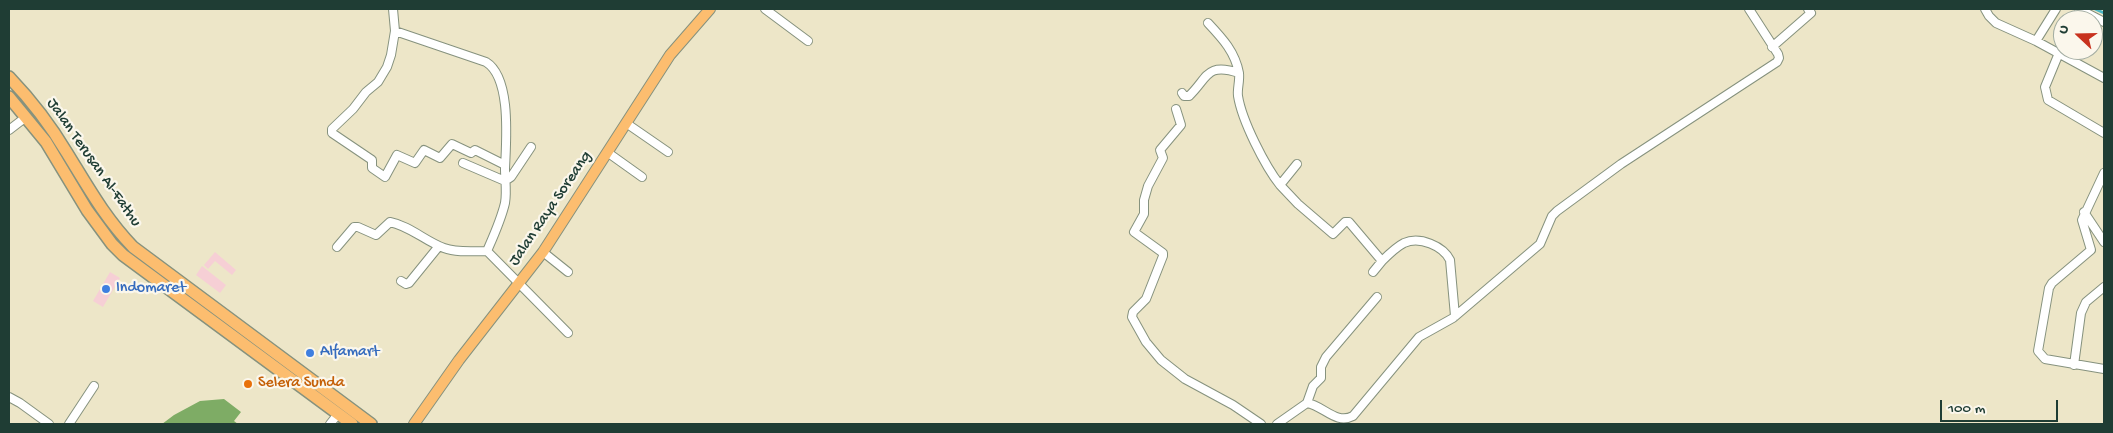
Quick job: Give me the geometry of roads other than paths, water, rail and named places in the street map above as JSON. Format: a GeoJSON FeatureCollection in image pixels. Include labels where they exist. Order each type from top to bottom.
{"type":"FeatureCollection","features":[{"type":"Feature","properties":{"kind":"highway","name":"Jalan Terusan Al-Fathu"},"geometry":{"type":"LineString","coordinates":[[9,77],[52,130],[108,220],[133,247],[371,424]]}},
{"type":"Feature","properties":{"kind":"highway","name":"Jalan Terusan Al-Fathu"},"geometry":{"type":"LineString","coordinates":[[9,97],[46,142],[98,225],[123,255],[352,424]]}},
{"type":"Feature","properties":{"kind":"main road","name":"Jalan Raya Soreang"},"geometry":{"type":"LineString","coordinates":[[414,424],[459,360],[543,252],[670,56],[710,9]]}},
{"type":"Feature","properties":{"kind":"street"},"geometry":{"type":"LineString","coordinates":[[393,9],[396,31],[391,55],[378,82],[366,92],[353,109],[332,129],[333,134],[372,160],[372,168],[385,176],[397,156],[415,162],[424,150],[440,158],[452,144],[471,152],[475,150],[506,165]]}},
{"type":"Feature","properties":{"kind":"street"},"geometry":{"type":"LineString","coordinates":[[765,9],[808,41]]}},
{"type":"Feature","properties":{"kind":"street"},"geometry":{"type":"LineString","coordinates":[[1308,403],[1338,418],[1353,416],[1419,337],[1455,316],[1540,244],[1552,216],[1558,210],[1621,164],[1777,62],[1778,54],[1749,9]]}},
{"type":"Feature","properties":{"kind":"street"},"geometry":{"type":"LineString","coordinates":[[1772,47],[1811,13],[1808,9]]}},
{"type":"Feature","properties":{"kind":"street"},"geometry":{"type":"LineString","coordinates":[[1985,9],[1996,24],[2036,41],[2053,51]]}},
{"type":"Feature","properties":{"kind":"street"},"geometry":{"type":"LineString","coordinates":[[2036,41],[2056,9]]}},
{"type":"Feature","properties":{"kind":"street"},"geometry":{"type":"LineString","coordinates":[[2079,9],[2104,22]]}},
{"type":"Feature","properties":{"kind":"street"},"geometry":{"type":"LineString","coordinates":[[1208,23],[1232,51],[1236,59],[1239,73],[1238,96],[1244,116],[1265,164],[1280,185],[1298,204],[1333,234],[1345,222],[1349,222],[1382,261]]}},
{"type":"Feature","properties":{"kind":"street"},"geometry":{"type":"LineString","coordinates":[[396,31],[486,62],[493,68],[499,79],[506,120],[505,203],[488,251]]}},
{"type":"Feature","properties":{"kind":"street"},"geometry":{"type":"LineString","coordinates":[[2056,60],[2047,79],[2045,87],[2046,98],[2051,103],[2104,133]]}},
{"type":"Feature","properties":{"kind":"street"},"geometry":{"type":"LineString","coordinates":[[2070,60],[2104,78]]}},
{"type":"Feature","properties":{"kind":"street"},"geometry":{"type":"LineString","coordinates":[[1182,93],[1186,96],[1191,95],[1205,76],[1214,71],[1239,73]]}},
{"type":"Feature","properties":{"kind":"street"},"geometry":{"type":"LineString","coordinates":[[1176,109],[1181,125],[1160,150],[1163,158],[1148,186],[1144,200],[1144,214],[1134,232],[1155,245],[1163,256],[1146,299],[1132,317],[1146,342],[1161,360],[1185,379],[1261,424]]}},
{"type":"Feature","properties":{"kind":"street"},"geometry":{"type":"LineString","coordinates":[[9,130],[26,117]]}},
{"type":"Feature","properties":{"kind":"street"},"geometry":{"type":"LineString","coordinates":[[626,123],[668,152]]}},
{"type":"Feature","properties":{"kind":"street"},"geometry":{"type":"LineString","coordinates":[[505,181],[511,177],[531,147]]}},
{"type":"Feature","properties":{"kind":"street"},"geometry":{"type":"LineString","coordinates":[[607,152],[642,177]]}},
{"type":"Feature","properties":{"kind":"street"},"geometry":{"type":"LineString","coordinates":[[463,163],[505,181]]}},
{"type":"Feature","properties":{"kind":"street"},"geometry":{"type":"LineString","coordinates":[[1280,185],[1297,164]]}},
{"type":"Feature","properties":{"kind":"street"},"geometry":{"type":"LineString","coordinates":[[2091,250],[2082,220],[2084,212],[2103,178]]}},
{"type":"Feature","properties":{"kind":"street"},"geometry":{"type":"LineString","coordinates":[[2084,212],[2104,242],[2091,250],[2052,283],[2049,288],[2038,351],[2042,357],[2048,360],[2104,369]]}},
{"type":"Feature","properties":{"kind":"street"},"geometry":{"type":"LineString","coordinates":[[337,247],[354,227],[376,235],[390,222],[416,232],[439,246],[458,251],[488,251],[568,333]]}},
{"type":"Feature","properties":{"kind":"street"},"geometry":{"type":"LineString","coordinates":[[1373,272],[1382,261],[1404,243],[1411,241],[1426,242],[1443,250],[1450,260],[1455,316]]}},
{"type":"Feature","properties":{"kind":"street"},"geometry":{"type":"LineString","coordinates":[[401,281],[406,284],[409,283],[439,246]]}},
{"type":"Feature","properties":{"kind":"street"},"geometry":{"type":"LineString","coordinates":[[543,252],[568,272]]}},
{"type":"Feature","properties":{"kind":"street"},"geometry":{"type":"LineString","coordinates":[[2074,364],[2081,313],[2086,302],[2104,287]]}},
{"type":"Feature","properties":{"kind":"street"},"geometry":{"type":"LineString","coordinates":[[1277,424],[1308,403],[1313,386],[1321,377],[1321,367],[1326,357],[1377,297]]}},
{"type":"Feature","properties":{"kind":"street"},"geometry":{"type":"LineString","coordinates":[[69,424],[94,386]]}},
{"type":"Feature","properties":{"kind":"street"},"geometry":{"type":"LineString","coordinates":[[9,398],[20,403],[50,424]]}},
{"type":"Feature","properties":{"kind":"street"},"geometry":{"type":"LineString","coordinates":[[330,424],[338,414]]}},
{"type":"Feature","properties":{"kind":"waterway"},"geometry":{"type":"LineString","coordinates":[[2095,9],[2104,13]]}},
{"type":"Feature","properties":{"kind":"place","name":"Indomaret"},"geometry":{"type":"Point","coordinates":[106,289]}},
{"type":"Feature","properties":{"kind":"place","name":"Alfamart"},"geometry":{"type":"Point","coordinates":[310,353]}},
{"type":"Feature","properties":{"kind":"place","name":"Selera Sunda"},"geometry":{"type":"Point","coordinates":[248,384]}}]}
